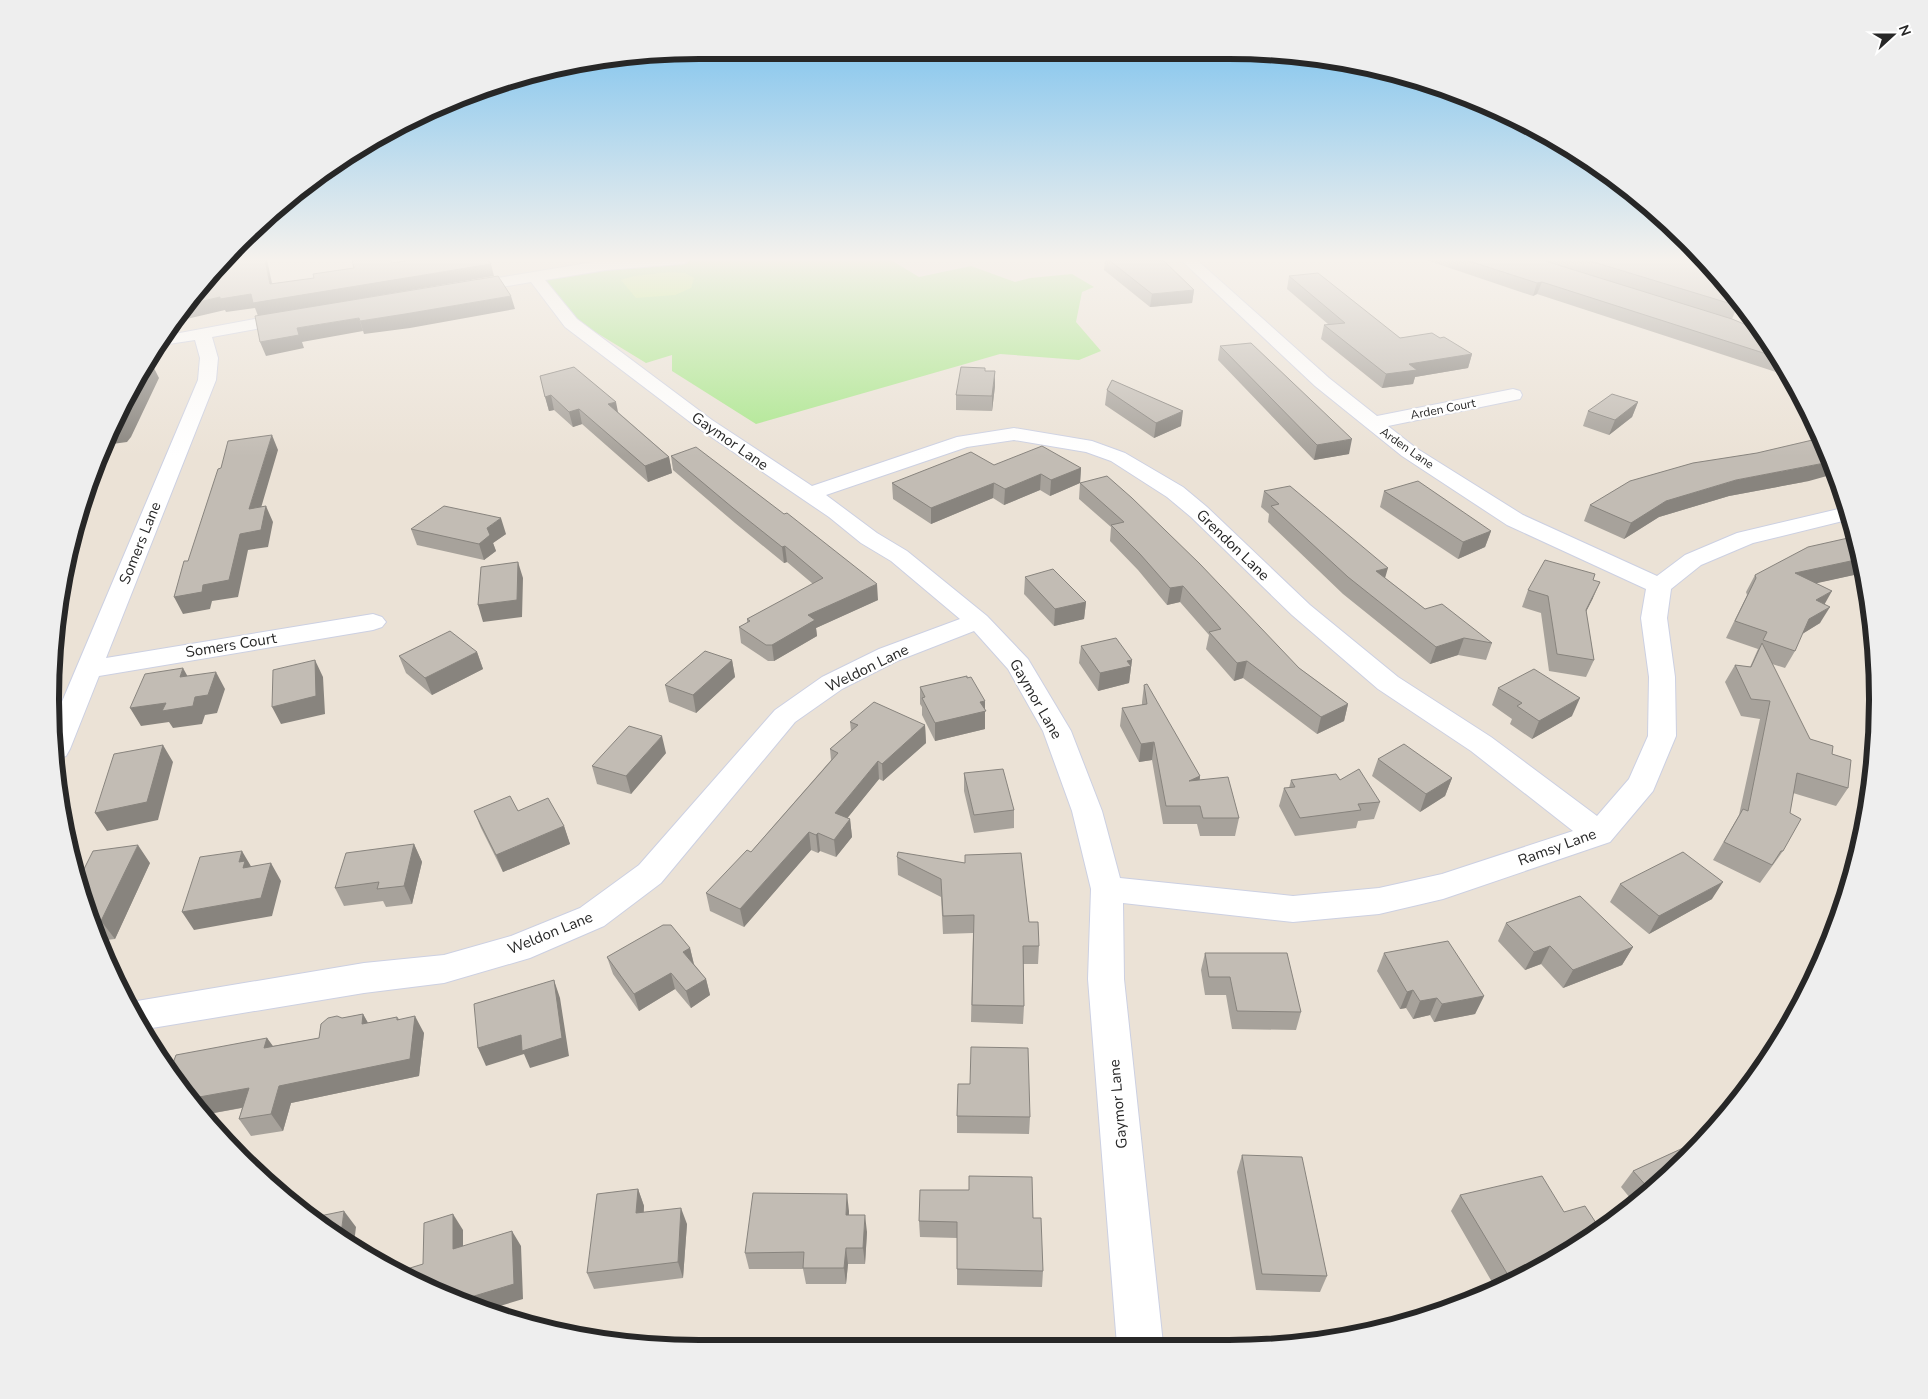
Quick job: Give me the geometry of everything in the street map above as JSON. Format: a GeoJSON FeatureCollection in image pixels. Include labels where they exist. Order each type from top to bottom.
{"type":"FeatureCollection","features":[{"type":"Feature","properties":{"kind":"street"},"geometry":{"type":"LineString","coordinates":[[170,340],[248,325]]}},
{"type":"Feature","properties":{"kind":"street","name":"Gaymor Lane"},"geometry":{"type":"LineString","coordinates":[[574,325],[705,424],[837,512],[869,538],[899,556],[978,621],[1019,665],[1057,731],[1087,810],[1107,890],[1106,979],[1140,1340]]}},
{"type":"Feature","properties":{"kind":"street","name":"Arden Lane"},"geometry":{"type":"LineString","coordinates":[[1260,325],[1322,382],[1408,452],[1515,520],[1659,586]]}},
{"type":"Feature","properties":{"kind":"street","name":"Somers Lane"},"geometry":{"type":"LineString","coordinates":[[60,740],[206,380],[209,358],[202,334]]}},
{"type":"Feature","properties":{"kind":"street","name":"Arden Court"},"geometry":{"type":"LineString","coordinates":[[1372,424],[1513,395]]}},
{"type":"Feature","properties":{"kind":"street","name":"Grendon Lane"},"geometry":{"type":"LineString","coordinates":[[808,494],[964,441],[1014,434],[1092,447],[1118,457],[1175,492],[1199,512],[1301,610],[1388,683],[1481,744],[1599,834]]}},
{"type":"Feature","properties":{"kind":"street"},"geometry":{"type":"LineString","coordinates":[[1659,586],[1693,560],[1745,538],[1841,515]]}},
{"type":"Feature","properties":{"kind":"street","name":"Ramsy Lane"},"geometry":{"type":"LineString","coordinates":[[1107,890],[1293,909],[1379,901],[1443,886],[1599,834],[1642,784],[1662,736],[1662,677],[1654,618],[1659,586]]}},
{"type":"Feature","properties":{"kind":"street","name":"Weldon Lane"},"geometry":{"type":"LineString","coordinates":[[142,1014],[364,978],[444,969],[518,948],[592,917],[650,874],[785,716],[832,683],[888,655],[978,621]]}},
{"type":"Feature","properties":{"kind":"street","name":"Somers Court"},"geometry":{"type":"LineString","coordinates":[[89,669],[373,622]]}},
{"type":"Feature","properties":{"kind":"green space"},"geometry":{"type":"Polygon","coordinates":[[[584,325],[1079,325],[1101,351],[1079,360],[1000,354],[756,424],[672,371],[672,355],[646,363],[584,325]]]}},
{"type":"Feature","properties":{"kind":"building"},"geometry":{"type":"Polygon","coordinates":[[[257,325],[314,325],[297,328],[299,335],[260,342],[257,325]]]}},
{"type":"Feature","properties":{"kind":"building"},"geometry":{"type":"Polygon","coordinates":[[[1324,325],[1384,325],[1400,338],[1432,333],[1440,338],[1444,337],[1472,354],[1409,364],[1417,370],[1386,374],[1324,325]]]}},
{"type":"Feature","properties":{"kind":"building"},"geometry":{"type":"Polygon","coordinates":[[[1677,325],[1747,325],[1767,354],[1677,325]]]}},
{"type":"Feature","properties":{"kind":"building"},"geometry":{"type":"Polygon","coordinates":[[[1251,343],[1352,439],[1317,445],[1220,346],[1251,343]]]}},
{"type":"Feature","properties":{"kind":"building"},"geometry":{"type":"Polygon","coordinates":[[[574,367],[616,402],[608,404],[669,457],[645,466],[579,409],[569,412],[551,395],[545,397],[540,376],[574,367]]]}},
{"type":"Feature","properties":{"kind":"building"},"geometry":{"type":"Polygon","coordinates":[[[961,367],[985,368],[985,371],[995,371],[992,396],[956,395],[961,367]]]}},
{"type":"Feature","properties":{"kind":"building"},"geometry":{"type":"Polygon","coordinates":[[[1112,380],[1183,411],[1156,423],[1107,390],[1112,380]]]}},
{"type":"Feature","properties":{"kind":"building"},"geometry":{"type":"Polygon","coordinates":[[[144,381],[124,423],[120,427],[144,381]]]}},
{"type":"Feature","properties":{"kind":"building"},"geometry":{"type":"Polygon","coordinates":[[[1612,394],[1638,402],[1615,420],[1588,411],[1612,394]]]}},
{"type":"Feature","properties":{"kind":"building"},"geometry":{"type":"Polygon","coordinates":[[[272,435],[249,509],[266,506],[261,530],[240,534],[229,580],[203,585],[202,592],[174,597],[184,561],[188,561],[218,469],[221,468],[228,441],[272,435]]]}},
{"type":"Feature","properties":{"kind":"building"},"geometry":{"type":"Polygon","coordinates":[[[1814,440],[1823,463],[1736,480],[1666,501],[1631,523],[1590,505],[1630,481],[1693,463],[1757,453],[1814,440]]]}},
{"type":"Feature","properties":{"kind":"building"},"geometry":{"type":"Polygon","coordinates":[[[1042,446],[1081,468],[1051,480],[1041,474],[1005,489],[994,483],[931,508],[892,483],[971,452],[994,465],[1042,446]]]}},
{"type":"Feature","properties":{"kind":"building"},"geometry":{"type":"Polygon","coordinates":[[[696,447],[784,514],[787,513],[877,584],[808,615],[815,620],[772,645],[766,645],[739,627],[750,621],[747,619],[823,578],[785,546],[782,547],[733,508],[671,456],[696,447]]]}},
{"type":"Feature","properties":{"kind":"building"},"geometry":{"type":"Polygon","coordinates":[[[1107,476],[1200,564],[1299,668],[1348,704],[1321,717],[1247,661],[1237,663],[1209,632],[1221,629],[1183,586],[1170,588],[1111,525],[1124,522],[1080,483],[1107,476]]]}},
{"type":"Feature","properties":{"kind":"building"},"geometry":{"type":"Polygon","coordinates":[[[1418,481],[1491,531],[1463,542],[1384,491],[1418,481]]]}},
{"type":"Feature","properties":{"kind":"building"},"geometry":{"type":"Polygon","coordinates":[[[1290,486],[1388,568],[1376,571],[1425,609],[1442,604],[1492,643],[1464,638],[1436,647],[1348,577],[1271,506],[1279,504],[1264,491],[1290,486]]]}},
{"type":"Feature","properties":{"kind":"building"},"geometry":{"type":"Polygon","coordinates":[[[444,506],[501,518],[487,528],[490,535],[479,544],[411,529],[444,506]]]}},
{"type":"Feature","properties":{"kind":"building"},"geometry":{"type":"Polygon","coordinates":[[[1848,538],[1854,560],[1795,573],[1832,591],[1816,600],[1830,607],[1809,619],[1795,651],[1763,640],[1767,632],[1735,621],[1756,578],[1755,575],[1808,547],[1848,538]]]}},
{"type":"Feature","properties":{"kind":"building"},"geometry":{"type":"Polygon","coordinates":[[[1545,560],[1595,574],[1593,580],[1600,582],[1586,610],[1594,660],[1557,654],[1548,596],[1528,590],[1545,560]]]}},
{"type":"Feature","properties":{"kind":"building"},"geometry":{"type":"Polygon","coordinates":[[[518,562],[517,600],[478,605],[481,567],[518,562]]]}},
{"type":"Feature","properties":{"kind":"building"},"geometry":{"type":"Polygon","coordinates":[[[1053,569],[1086,602],[1055,609],[1025,577],[1053,569]]]}},
{"type":"Feature","properties":{"kind":"building"},"geometry":{"type":"Polygon","coordinates":[[[450,631],[477,652],[425,678],[399,656],[450,631]]]}},
{"type":"Feature","properties":{"kind":"building"},"geometry":{"type":"Polygon","coordinates":[[[1116,638],[1132,660],[1127,661],[1131,666],[1100,673],[1081,646],[1116,638]]]}},
{"type":"Feature","properties":{"kind":"building"},"geometry":{"type":"Polygon","coordinates":[[[1762,643],[1810,739],[1833,746],[1832,754],[1851,760],[1848,788],[1797,773],[1790,813],[1801,819],[1783,851],[1781,851],[1772,865],[1724,842],[1743,809],[1748,811],[1770,701],[1751,699],[1735,665],[1751,667],[1762,643]]]}},
{"type":"Feature","properties":{"kind":"building"},"geometry":{"type":"Polygon","coordinates":[[[705,651],[732,660],[693,695],[665,685],[705,651]]]}},
{"type":"Feature","properties":{"kind":"building"},"geometry":{"type":"Polygon","coordinates":[[[315,660],[316,696],[272,707],[273,670],[315,660]]]}},
{"type":"Feature","properties":{"kind":"building"},"geometry":{"type":"Polygon","coordinates":[[[183,668],[180,677],[216,672],[208,695],[195,697],[193,706],[162,711],[166,703],[130,708],[145,674],[183,668]]]}},
{"type":"Feature","properties":{"kind":"building"},"geometry":{"type":"Polygon","coordinates":[[[1534,669],[1580,698],[1539,721],[1517,706],[1522,703],[1498,688],[1534,669]]]}},
{"type":"Feature","properties":{"kind":"building"},"geometry":{"type":"Polygon","coordinates":[[[967,676],[967,678],[971,677],[985,701],[980,702],[986,711],[935,723],[922,698],[925,697],[920,687],[967,676]]]}},
{"type":"Feature","properties":{"kind":"building"},"geometry":{"type":"Polygon","coordinates":[[[1147,684],[1200,776],[1189,781],[1228,777],[1239,818],[1203,818],[1200,806],[1166,806],[1154,742],[1141,744],[1122,708],[1147,704],[1144,685],[1147,684]]]}},
{"type":"Feature","properties":{"kind":"building"},"geometry":{"type":"Polygon","coordinates":[[[874,702],[925,725],[882,764],[878,761],[835,813],[850,819],[834,840],[818,833],[816,835],[809,832],[740,909],[706,893],[747,850],[751,852],[838,753],[830,749],[858,725],[850,722],[874,702]]]}},
{"type":"Feature","properties":{"kind":"building"},"geometry":{"type":"Polygon","coordinates":[[[629,726],[662,736],[626,776],[592,766],[629,726]]]}},
{"type":"Feature","properties":{"kind":"building"},"geometry":{"type":"Polygon","coordinates":[[[1404,744],[1452,778],[1426,794],[1378,759],[1404,744]]]}},
{"type":"Feature","properties":{"kind":"building"},"geometry":{"type":"Polygon","coordinates":[[[163,745],[147,802],[95,813],[114,754],[163,745]]]}},
{"type":"Feature","properties":{"kind":"building"},"geometry":{"type":"Polygon","coordinates":[[[1003,769],[1014,810],[974,815],[964,773],[1003,769]]]}},
{"type":"Feature","properties":{"kind":"building"},"geometry":{"type":"Polygon","coordinates":[[[1359,769],[1380,802],[1358,804],[1361,810],[1300,818],[1284,788],[1295,787],[1291,780],[1336,774],[1340,780],[1359,769]]]}},
{"type":"Feature","properties":{"kind":"building"},"geometry":{"type":"Polygon","coordinates":[[[510,796],[518,811],[548,798],[564,826],[496,855],[474,811],[510,796]]]}},
{"type":"Feature","properties":{"kind":"building"},"geometry":{"type":"Polygon","coordinates":[[[414,844],[404,886],[377,889],[379,882],[335,888],[346,853],[414,844]]]}},
{"type":"Feature","properties":{"kind":"building"},"geometry":{"type":"Polygon","coordinates":[[[138,845],[101,921],[99,921],[83,871],[93,851],[138,845]]]}},
{"type":"Feature","properties":{"kind":"building"},"geometry":{"type":"Polygon","coordinates":[[[242,851],[239,862],[245,861],[243,868],[271,863],[261,898],[182,912],[200,857],[242,851]]]}},
{"type":"Feature","properties":{"kind":"building"},"geometry":{"type":"Polygon","coordinates":[[[898,852],[965,863],[965,855],[1021,853],[1029,922],[1038,922],[1039,946],[1023,946],[1024,1006],[972,1005],[974,915],[943,916],[941,879],[897,857],[898,852]]]}},
{"type":"Feature","properties":{"kind":"building"},"geometry":{"type":"Polygon","coordinates":[[[1683,852],[1723,882],[1659,916],[1620,884],[1683,852]]]}},
{"type":"Feature","properties":{"kind":"building"},"geometry":{"type":"Polygon","coordinates":[[[1580,896],[1633,947],[1573,970],[1550,946],[1534,952],[1506,923],[1580,896]]]}},
{"type":"Feature","properties":{"kind":"building"},"geometry":{"type":"Polygon","coordinates":[[[663,925],[671,925],[690,948],[683,952],[706,979],[686,991],[671,973],[634,994],[607,957],[663,925]]]}},
{"type":"Feature","properties":{"kind":"building"},"geometry":{"type":"Polygon","coordinates":[[[1448,941],[1484,996],[1442,1004],[1437,998],[1420,1001],[1413,990],[1407,992],[1384,953],[1448,941]]]}},
{"type":"Feature","properties":{"kind":"building"},"geometry":{"type":"Polygon","coordinates":[[[1205,953],[1287,953],[1301,1012],[1237,1011],[1230,977],[1209,977],[1205,953]]]}},
{"type":"Feature","properties":{"kind":"building"},"geometry":{"type":"Polygon","coordinates":[[[554,980],[562,1038],[522,1051],[521,1035],[478,1048],[474,1004],[554,980]]]}},
{"type":"Feature","properties":{"kind":"building"},"geometry":{"type":"Polygon","coordinates":[[[363,1014],[362,1024],[397,1017],[397,1020],[415,1016],[410,1059],[279,1086],[271,1114],[239,1119],[249,1088],[197,1097],[173,1063],[176,1055],[267,1038],[264,1048],[319,1038],[321,1024],[328,1018],[337,1016],[342,1018],[363,1014]]]}},
{"type":"Feature","properties":{"kind":"building"},"geometry":{"type":"Polygon","coordinates":[[[971,1047],[1028,1048],[1030,1117],[957,1116],[958,1084],[970,1084],[971,1047]]]}},
{"type":"Feature","properties":{"kind":"building"},"geometry":{"type":"Polygon","coordinates":[[[1689,1145],[1646,1185],[1633,1171],[1689,1145]]]}},
{"type":"Feature","properties":{"kind":"building"},"geometry":{"type":"Polygon","coordinates":[[[1242,1155],[1302,1157],[1327,1276],[1262,1274],[1242,1155]]]}},
{"type":"Feature","properties":{"kind":"building"},"geometry":{"type":"Polygon","coordinates":[[[969,1176],[1032,1177],[1033,1218],[1041,1218],[1043,1271],[957,1269],[957,1222],[919,1221],[920,1190],[969,1190],[969,1176]]]}},
{"type":"Feature","properties":{"kind":"building"},"geometry":{"type":"Polygon","coordinates":[[[1542,1176],[1564,1212],[1585,1206],[1596,1223],[1549,1254],[1508,1276],[1460,1195],[1542,1176]]]}},
{"type":"Feature","properties":{"kind":"building"},"geometry":{"type":"Polygon","coordinates":[[[638,1189],[636,1213],[681,1208],[678,1262],[587,1273],[597,1194],[638,1189]]]}},
{"type":"Feature","properties":{"kind":"building"},"geometry":{"type":"Polygon","coordinates":[[[753,1193],[847,1194],[846,1215],[865,1215],[863,1248],[846,1248],[844,1268],[803,1268],[804,1252],[745,1253],[753,1193]]]}},
{"type":"Feature","properties":{"kind":"building"},"geometry":{"type":"Polygon","coordinates":[[[344,1211],[341,1230],[320,1216],[344,1211]]]}},
{"type":"Feature","properties":{"kind":"building"},"geometry":{"type":"Polygon","coordinates":[[[453,1214],[453,1249],[512,1231],[514,1284],[470,1297],[407,1269],[423,1264],[424,1223],[453,1214]]]}}]}
